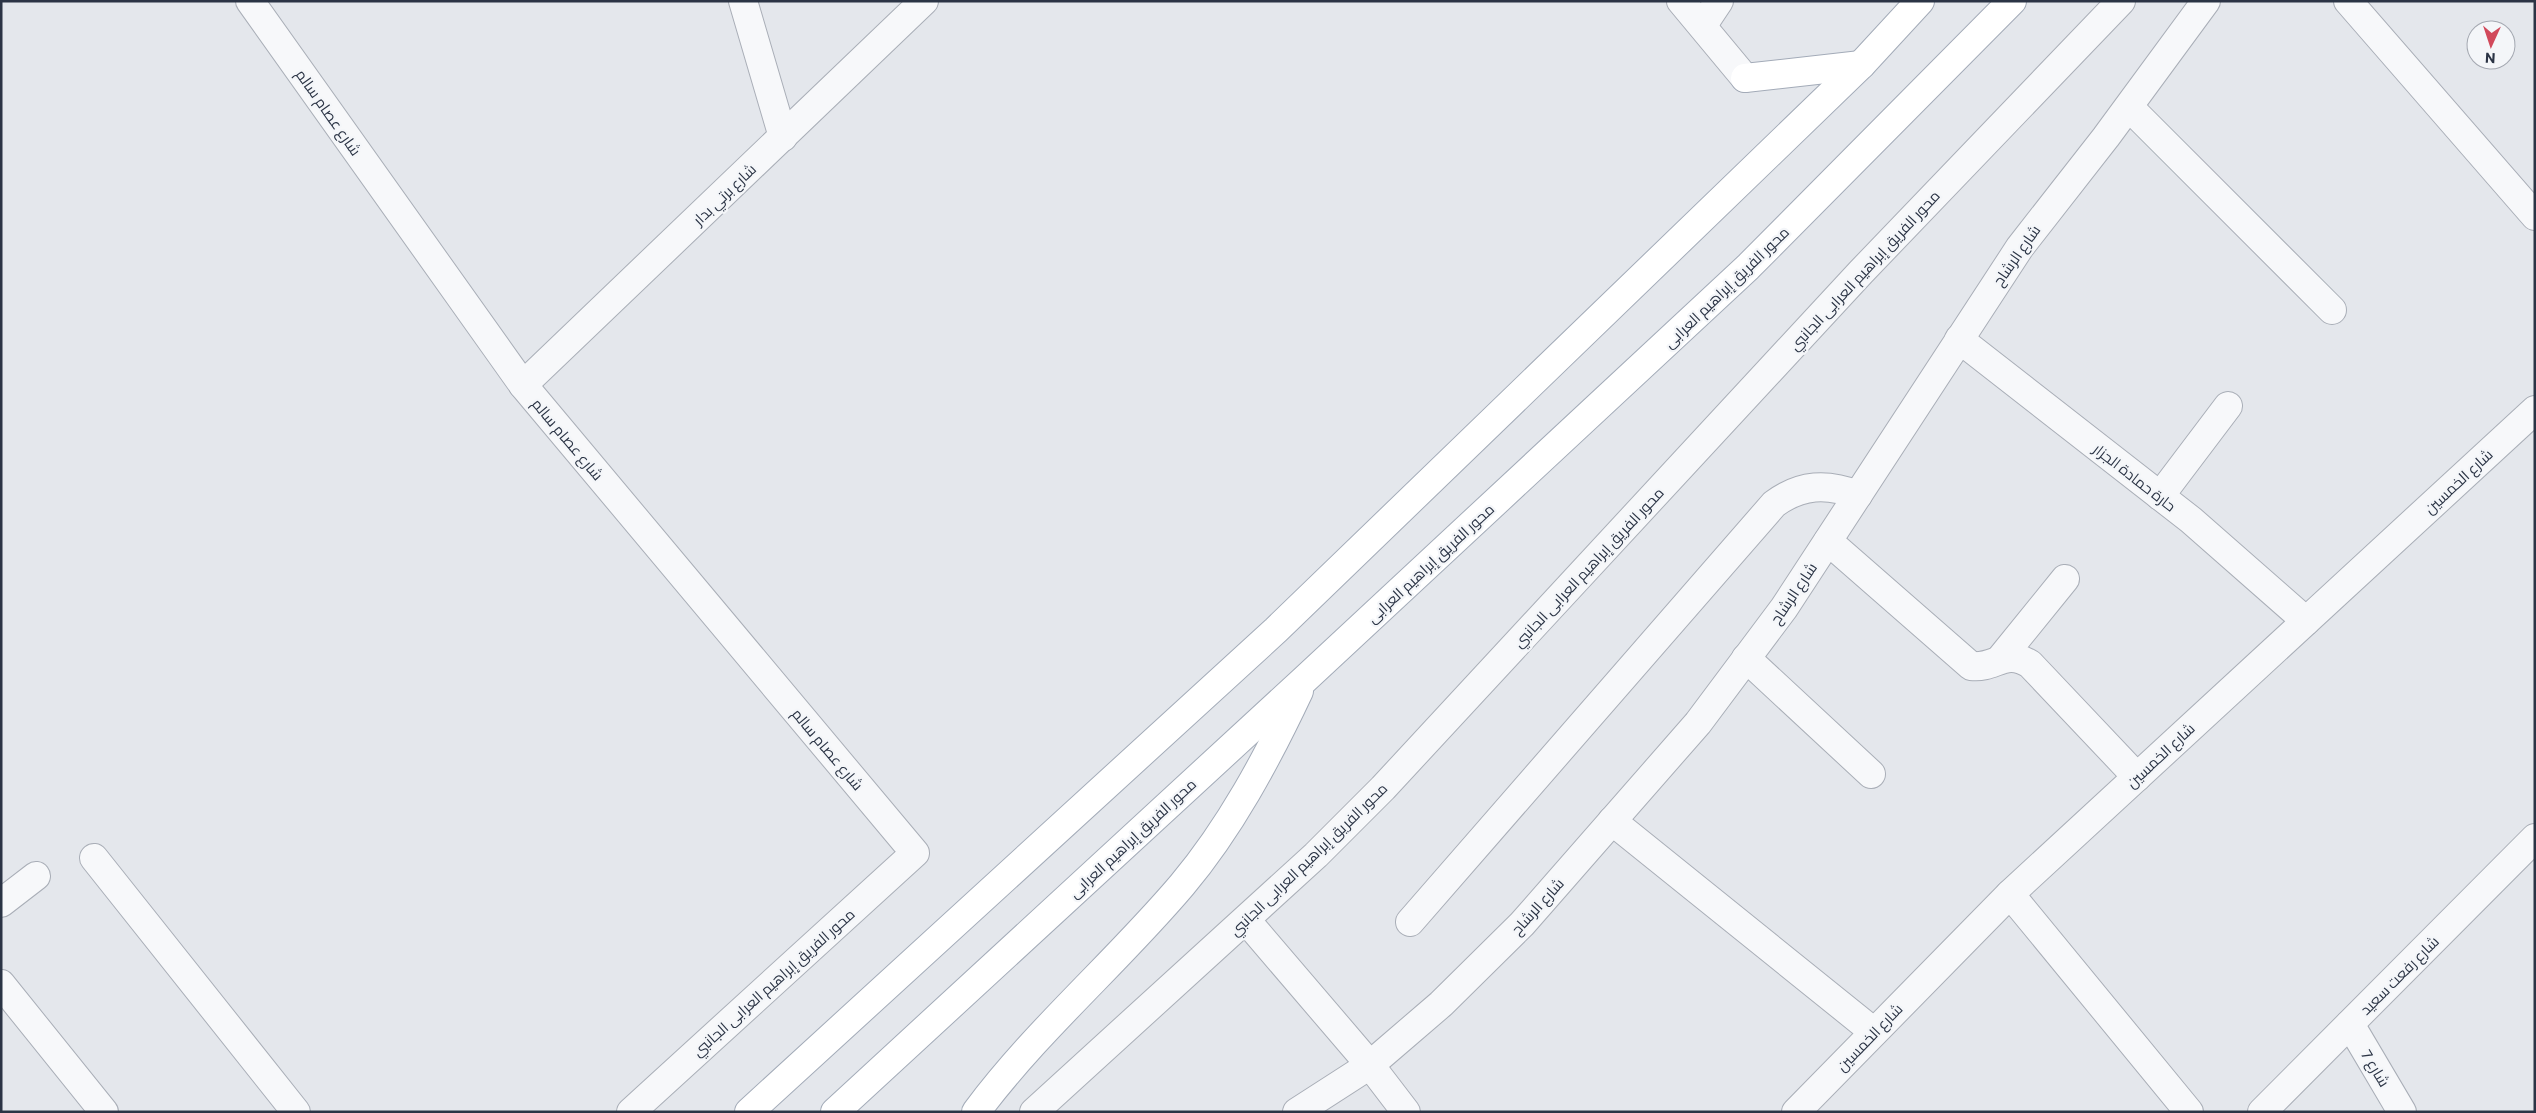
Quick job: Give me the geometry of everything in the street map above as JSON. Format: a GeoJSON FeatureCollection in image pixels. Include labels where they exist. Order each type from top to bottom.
{"type":"FeatureCollection","features":[{"type":"Feature","properties":{"kind":"main road"},"geometry":{"type":"LineString","coordinates":[[749,1112],[1276,630],[1861,65],[1920,1]]}},
{"type":"Feature","properties":{"kind":"main road","name":"محور الفريق إبراهيم العرابى"},"geometry":{"type":"LineString","coordinates":[[835,1112],[1304,680],[1748,267],[2012,1]]}},
{"type":"Feature","properties":{"kind":"main road"},"geometry":{"type":"LineString","coordinates":[[1745,78],[1861,65]]}},
{"type":"Feature","properties":{"kind":"main road"},"geometry":{"type":"LineString","coordinates":[[976,1112],[1021,1055],[1182,885],[1217,837],[1250,786],[1279,734],[1304,680]]}},
{"type":"Feature","properties":{"kind":"street","name":"شارع عصام سالم"},"geometry":{"type":"LineString","coordinates":[[250,1],[523,385],[915,853]]}},
{"type":"Feature","properties":{"kind":"street"},"geometry":{"type":"LineString","coordinates":[[743,1],[783,137]]}},
{"type":"Feature","properties":{"kind":"street","name":"شارع برتي بدار"},"geometry":{"type":"LineString","coordinates":[[523,385],[924,1]]}},
{"type":"Feature","properties":{"kind":"street"},"geometry":{"type":"LineString","coordinates":[[1681,1],[1703,25],[1745,78]]}},
{"type":"Feature","properties":{"kind":"street"},"geometry":{"type":"LineString","coordinates":[[1703,25],[1720,1]]}},
{"type":"Feature","properties":{"kind":"street","name":"محور الفريق إبراهيم العرابى الجانبي"},"geometry":{"type":"LineString","coordinates":[[1034,1112],[1246,920],[1316,855],[1383,788],[1854,279],[2122,1]]}},
{"type":"Feature","properties":{"kind":"street","name":"شارع الرشاح"},"geometry":{"type":"LineString","coordinates":[[1297,1112],[1370,1065],[1441,1004],[1522,924],[1698,723],[1784,608],[2020,247],[2129,107],[2206,1]]}},
{"type":"Feature","properties":{"kind":"street"},"geometry":{"type":"LineString","coordinates":[[2348,1],[2535,216]]}},
{"type":"Feature","properties":{"kind":"street"},"geometry":{"type":"LineString","coordinates":[[2129,107],[2332,310]]}},
{"type":"Feature","properties":{"kind":"street","name":"حارة حمادة الجزار"},"geometry":{"type":"LineString","coordinates":[[1959,339],[2230,552],[2306,621]]}},
{"type":"Feature","properties":{"kind":"street"},"geometry":{"type":"LineString","coordinates":[[2160,496],[2228,406]]}},
{"type":"Feature","properties":{"kind":"street","name":"شارع الخمسين"},"geometry":{"type":"LineString","coordinates":[[1796,1112],[2010,894],[2535,410]]}},
{"type":"Feature","properties":{"kind":"street"},"geometry":{"type":"LineString","coordinates":[[1410,922],[1774,504],[1788,494],[1805,488],[1832,487],[1858,495]]}},
{"type":"Feature","properties":{"kind":"street"},"geometry":{"type":"LineString","coordinates":[[1828,541],[1971,666],[1982,667],[1993,664],[2001,658],[2065,579]]}},
{"type":"Feature","properties":{"kind":"street"},"geometry":{"type":"LineString","coordinates":[[1746,658],[1871,774]]}},
{"type":"Feature","properties":{"kind":"street"},"geometry":{"type":"LineString","coordinates":[[2001,658],[2021,659],[2030,664],[2137,777]]}},
{"type":"Feature","properties":{"kind":"street"},"geometry":{"type":"LineString","coordinates":[[1612,821],[1874,1032]]}},
{"type":"Feature","properties":{"kind":"street","name":"شارع رفعت سعيد"},"geometry":{"type":"LineString","coordinates":[[2262,1112],[2535,838]]}},
{"type":"Feature","properties":{"kind":"street","name":"محور الفريق إبراهيم العرابى الجانبي"},"geometry":{"type":"LineString","coordinates":[[631,1112],[915,853]]}},
{"type":"Feature","properties":{"kind":"street"},"geometry":{"type":"LineString","coordinates":[[94,858],[296,1112]]}},
{"type":"Feature","properties":{"kind":"street"},"geometry":{"type":"LineString","coordinates":[[1,904],[36,876]]}},
{"type":"Feature","properties":{"kind":"street"},"geometry":{"type":"LineString","coordinates":[[2010,894],[2189,1112]]}},
{"type":"Feature","properties":{"kind":"street"},"geometry":{"type":"LineString","coordinates":[[1246,920],[1370,1065],[1406,1112]]}},
{"type":"Feature","properties":{"kind":"street"},"geometry":{"type":"LineString","coordinates":[[1,984],[104,1112]]}},
{"type":"Feature","properties":{"kind":"street","name":"شارع 7"},"geometry":{"type":"LineString","coordinates":[[2350,1024],[2402,1112]]}}]}
